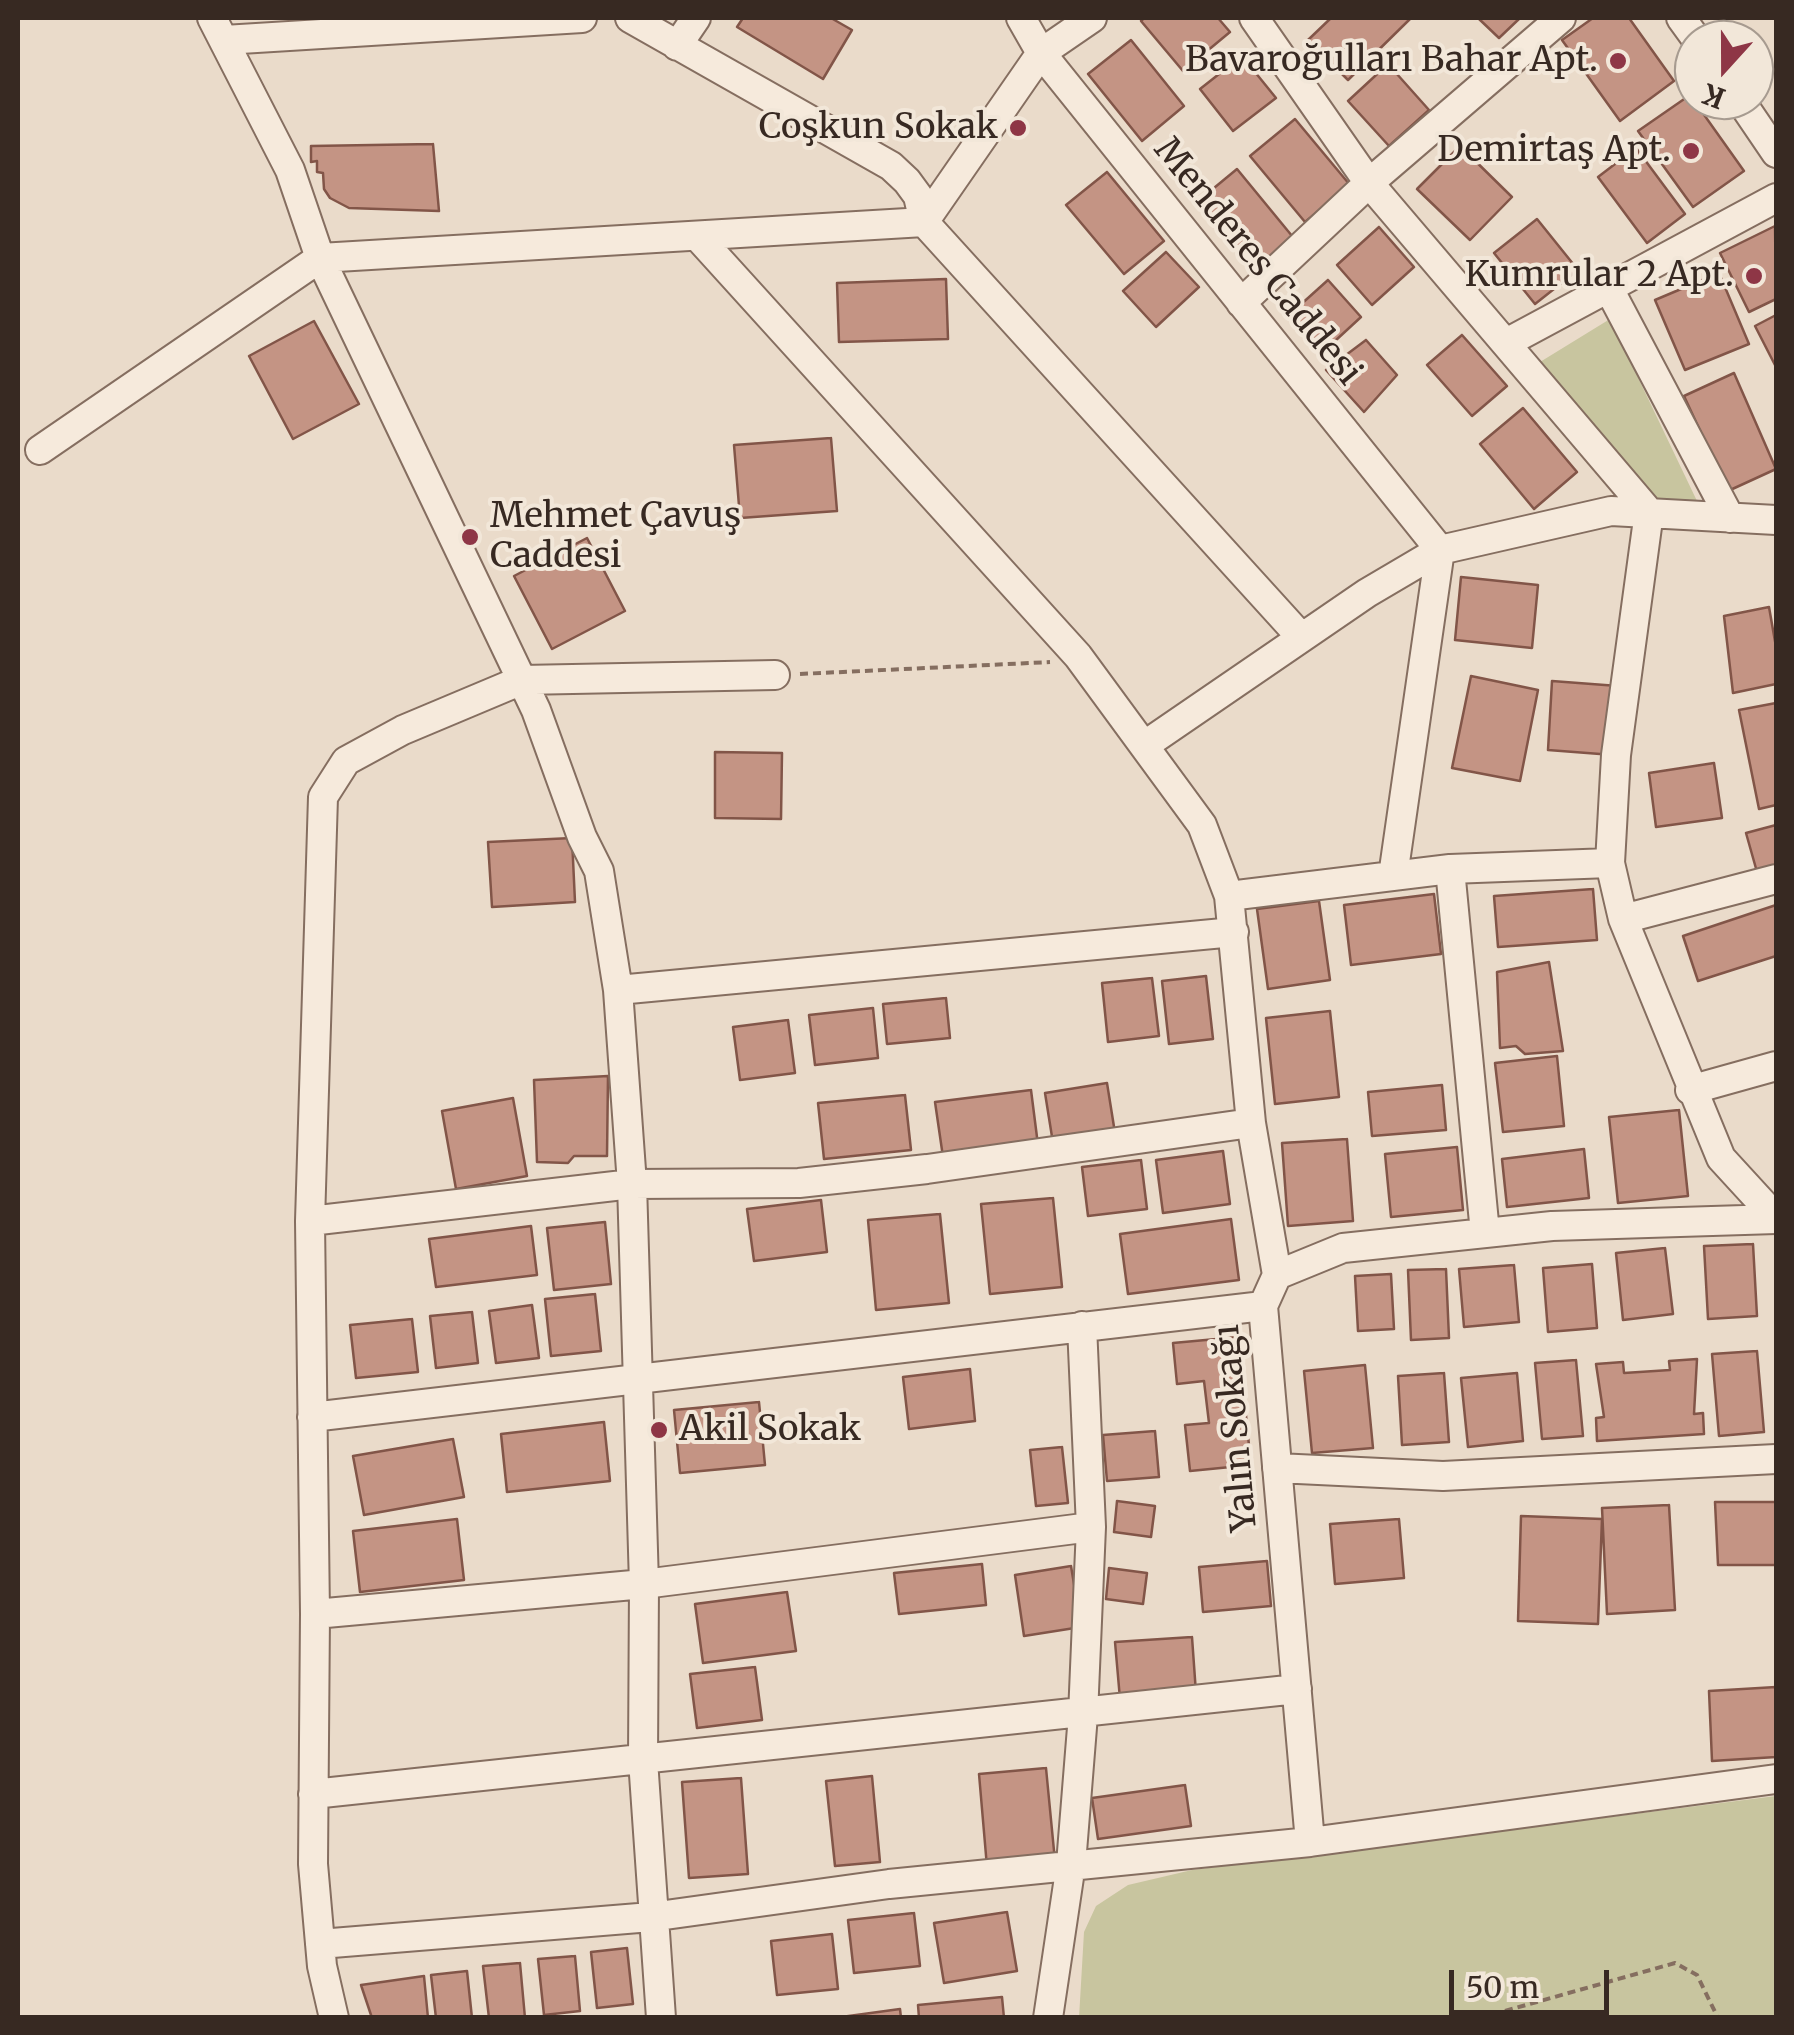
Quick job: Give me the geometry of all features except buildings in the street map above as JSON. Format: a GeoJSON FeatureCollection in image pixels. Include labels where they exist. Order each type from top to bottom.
{"type":"FeatureCollection","features":[{"type":"Feature","properties":{"kind":"street"},"geometry":{"type":"LineString","coordinates":[[582,18],[218,29],[290,170],[320,258],[522,680],[599,871],[618,990],[632,1184],[640,1382],[644,1760],[650,1918],[661,2018]]}},
{"type":"Feature","properties":{"kind":"street"},"geometry":{"type":"LineString","coordinates":[[630,18],[891,166],[918,196],[924,222],[1300,637]]}},
{"type":"Feature","properties":{"kind":"street"},"geometry":{"type":"LineString","coordinates":[[676,46],[696,18]]}},
{"type":"Feature","properties":{"kind":"street","name":"Menderes Caddesi"},"geometry":{"type":"LineString","coordinates":[[1021,18],[1041,52],[1440,550]]}},
{"type":"Feature","properties":{"kind":"street"},"geometry":{"type":"LineString","coordinates":[[924,222],[1041,52],[1092,18]]}},
{"type":"Feature","properties":{"kind":"street"},"geometry":{"type":"LineString","coordinates":[[1241,303],[1369,183],[1562,18]]}},
{"type":"Feature","properties":{"kind":"street"},"geometry":{"type":"LineString","coordinates":[[1268,24],[1369,183],[1649,512],[1616,755],[1610,863],[1623,919],[1721,1158],[1776,1219]]}},
{"type":"Feature","properties":{"kind":"street"},"geometry":{"type":"LineString","coordinates":[[1754,120],[1776,153]]}},
{"type":"Feature","properties":{"kind":"street"},"geometry":{"type":"LineString","coordinates":[[1508,342],[1776,198]]}},
{"type":"Feature","properties":{"kind":"street"},"geometry":{"type":"LineString","coordinates":[[40,450],[320,258],[924,222]]}},
{"type":"Feature","properties":{"kind":"street"},"geometry":{"type":"LineString","coordinates":[[699,238],[1078,656],[1202,826],[1230,896],[1251,1123],[1277,1275],[1343,1248],[1552,1226],[1776,1219]]}},
{"type":"Feature","properties":{"kind":"street"},"geometry":{"type":"LineString","coordinates":[[1608,287],[1730,518]]}},
{"type":"Feature","properties":{"kind":"street"},"geometry":{"type":"LineString","coordinates":[[1145,744],[1300,637],[1440,550],[1611,510],[1776,520]]}},
{"type":"Feature","properties":{"kind":"street"},"geometry":{"type":"LineString","coordinates":[[1393,876],[1440,550]]}},
{"type":"Feature","properties":{"kind":"street"},"geometry":{"type":"LineString","coordinates":[[334,2018],[320,1944],[312,1864],[315,1614],[310,1220],[323,796],[346,761],[403,730],[522,680],[776,675]]}},
{"type":"Feature","properties":{"kind":"street"},"geometry":{"type":"LineString","coordinates":[[1230,896],[1450,869],[1610,863]]}},
{"type":"Feature","properties":{"kind":"street"},"geometry":{"type":"LineString","coordinates":[[1450,869],[1485,1233]]}},
{"type":"Feature","properties":{"kind":"street"},"geometry":{"type":"LineString","coordinates":[[1623,919],[1776,879]]}},
{"type":"Feature","properties":{"kind":"street"},"geometry":{"type":"LineString","coordinates":[[618,990],[1234,932]]}},
{"type":"Feature","properties":{"kind":"street"},"geometry":{"type":"LineString","coordinates":[[1690,1090],[1776,1066]]}},
{"type":"Feature","properties":{"kind":"street"},"geometry":{"type":"LineString","coordinates":[[310,1220],[632,1184],[799,1183],[927,1170],[1251,1123]]}},
{"type":"Feature","properties":{"kind":"street","name":"Yalın Sokağı"},"geometry":{"type":"LineString","coordinates":[[1277,1275],[1263,1306],[1310,1842]]}},
{"type":"Feature","properties":{"kind":"street"},"geometry":{"type":"LineString","coordinates":[[312,1417],[640,1382],[1263,1306]]}},
{"type":"Feature","properties":{"kind":"street"},"geometry":{"type":"LineString","coordinates":[[1048,2018],[1071,1864],[1083,1715],[1090,1528],[1082,1326]]}},
{"type":"Feature","properties":{"kind":"street"},"geometry":{"type":"LineString","coordinates":[[1277,1468],[1443,1476],[1776,1459]]}},
{"type":"Feature","properties":{"kind":"street"},"geometry":{"type":"LineString","coordinates":[[315,1614],[644,1584],[1090,1528]]}},
{"type":"Feature","properties":{"kind":"street"},"geometry":{"type":"LineString","coordinates":[[313,1794],[1083,1715],[1297,1689]]}},
{"type":"Feature","properties":{"kind":"street"},"geometry":{"type":"LineString","coordinates":[[320,1944],[650,1918],[1071,1864],[1310,1842],[1776,1779]]}},
{"type":"Feature","properties":{"kind":"path"},"geometry":{"type":"LineString","coordinates":[[776,675],[1059,662],[1078,656]]}},
{"type":"Feature","properties":{"kind":"path"},"geometry":{"type":"LineString","coordinates":[[1480,2018],[1674,1963],[1697,1975],[1718,2018]]}},
{"type":"Feature","properties":{"kind":"shaded area"},"geometry":{"type":"Polygon","coordinates":[[[1610,319],[1697,501],[1672,506],[1654,499],[1540,362],[1610,319]]]}},
{"type":"Feature","properties":{"kind":"shaded area"},"geometry":{"type":"Polygon","coordinates":[[[1776,1796],[1776,2017],[1079,2018],[1084,1932],[1096,1906],[1128,1885],[1192,1870],[1776,1796]]]}},
{"type":"Feature","properties":{"kind":"place","name":"Bavaroğulları Bahar Apt."},"geometry":{"type":"Point","coordinates":[1618,61]}},
{"type":"Feature","properties":{"kind":"place","name":"Coşkun Sokak"},"geometry":{"type":"Point","coordinates":[1018,128]}},
{"type":"Feature","properties":{"kind":"place","name":"Demirtaş Apt."},"geometry":{"type":"Point","coordinates":[1691,151]}},
{"type":"Feature","properties":{"kind":"place","name":"Kumrular 2 Apt."},"geometry":{"type":"Point","coordinates":[1754,276]}},
{"type":"Feature","properties":{"kind":"place","name":"Mehmet Çavuş Caddesi"},"geometry":{"type":"Point","coordinates":[470,537]}},
{"type":"Feature","properties":{"kind":"place","name":"Akil Sokak"},"geometry":{"type":"Point","coordinates":[659,1430]}}]}
